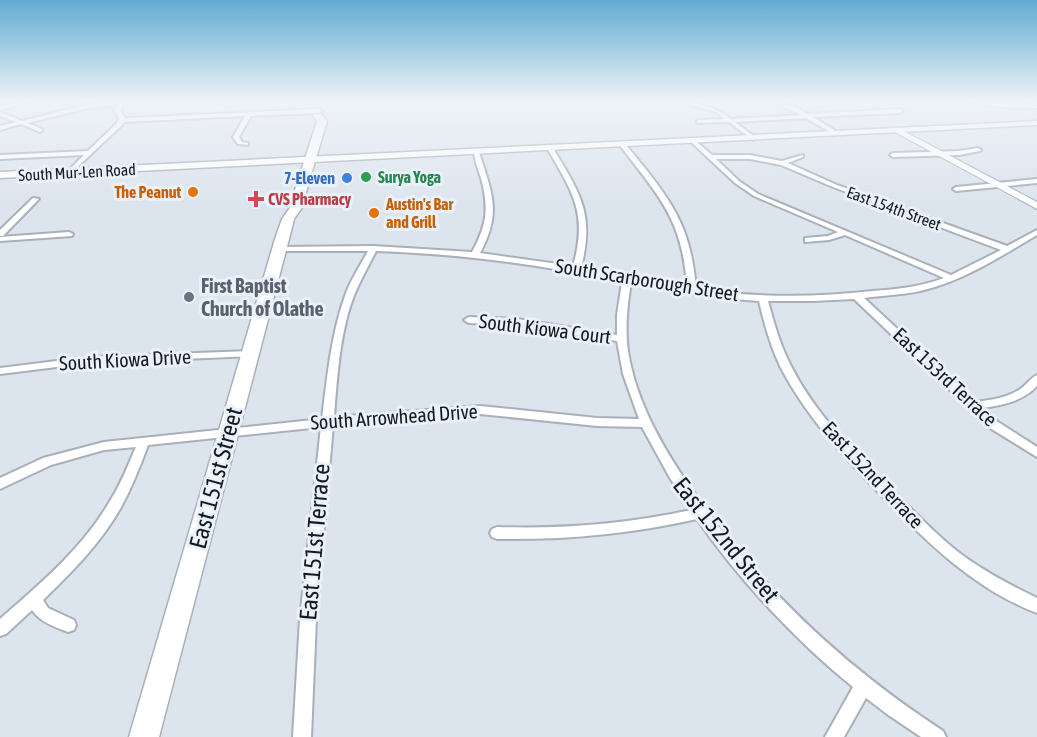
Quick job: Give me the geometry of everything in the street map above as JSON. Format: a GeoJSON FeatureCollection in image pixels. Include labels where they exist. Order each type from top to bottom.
{"type":"FeatureCollection","features":[{"type":"Feature","properties":{"kind":"main road","name":"East 151st Street"},"geometry":{"type":"LineString","coordinates":[[144,737],[279,249],[288,219],[295,209],[304,161],[316,135]]}},
{"type":"Feature","properties":{"kind":"main road","name":"South Mur-Len Road"},"geometry":{"type":"LineString","coordinates":[[0,176],[377,159],[806,135]]}},
{"type":"Feature","properties":{"kind":"main road","name":"South Mur-Len Road"},"geometry":{"type":"LineString","coordinates":[[304,161],[419,153],[476,152]]}},
{"type":"Feature","properties":{"kind":"main road"},"geometry":{"type":"LineString","coordinates":[[377,159],[419,153]]}},
{"type":"Feature","properties":{"kind":"street"},"geometry":{"type":"LineString","coordinates":[[70,172],[107,135]]}},
{"type":"Feature","properties":{"kind":"street"},"geometry":{"type":"LineString","coordinates":[[237,135],[240,143],[246,144]]}},
{"type":"Feature","properties":{"kind":"street"},"geometry":{"type":"LineString","coordinates":[[750,135],[753,138]]}},
{"type":"Feature","properties":{"kind":"street"},"geometry":{"type":"LineString","coordinates":[[908,135],[1037,206]]}},
{"type":"Feature","properties":{"kind":"street"},"geometry":{"type":"LineString","coordinates":[[693,141],[737,182],[756,195],[952,278]]}},
{"type":"Feature","properties":{"kind":"street"},"geometry":{"type":"LineString","coordinates":[[622,144],[666,199],[681,226],[691,260],[692,291]]}},
{"type":"Feature","properties":{"kind":"street"},"geometry":{"type":"LineString","coordinates":[[550,148],[578,200],[585,222],[584,246],[576,269]]}},
{"type":"Feature","properties":{"kind":"street"},"geometry":{"type":"LineString","coordinates":[[894,155],[978,150]]}},
{"type":"Feature","properties":{"kind":"street"},"geometry":{"type":"LineString","coordinates":[[475,254],[488,231],[492,212],[476,152]]}},
{"type":"Feature","properties":{"kind":"street"},"geometry":{"type":"LineString","coordinates":[[0,157],[90,153]]}},
{"type":"Feature","properties":{"kind":"street"},"geometry":{"type":"LineString","coordinates":[[783,163],[801,156]]}},
{"type":"Feature","properties":{"kind":"street","name":"East 154th Street"},"geometry":{"type":"LineString","coordinates":[[711,157],[750,157],[783,163],[847,191],[1006,249]]}},
{"type":"Feature","properties":{"kind":"street"},"geometry":{"type":"LineString","coordinates":[[956,189],[1037,181]]}},
{"type":"Feature","properties":{"kind":"street"},"geometry":{"type":"LineString","coordinates":[[0,234],[35,199]]}},
{"type":"Feature","properties":{"kind":"street","name":"South Scarborough Street"},"geometry":{"type":"LineString","coordinates":[[279,249],[373,248],[475,254],[576,269],[692,291],[763,298],[802,299],[857,296],[919,288],[952,278],[1037,232]]}},
{"type":"Feature","properties":{"kind":"street"},"geometry":{"type":"LineString","coordinates":[[808,240],[844,233]]}},
{"type":"Feature","properties":{"kind":"street"},"geometry":{"type":"LineString","coordinates":[[0,239],[69,234]]}},
{"type":"Feature","properties":{"kind":"street","name":"East 151st Terrace"},"geometry":{"type":"LineString","coordinates":[[302,737],[308,619],[335,352],[350,294],[373,248]]}},
{"type":"Feature","properties":{"kind":"street","name":"East 152nd Street"},"geometry":{"type":"LineString","coordinates":[[627,280],[622,307],[622,339],[628,374],[645,423],[670,469],[700,513],[740,564],[770,596],[864,685],[899,713],[937,737]]}},
{"type":"Feature","properties":{"kind":"street","name":"East 153rd Terrace"},"geometry":{"type":"LineString","coordinates":[[857,296],[974,406],[1011,437],[1037,453]]}},
{"type":"Feature","properties":{"kind":"street","name":"East 152nd Terrace"},"geometry":{"type":"LineString","coordinates":[[763,298],[778,348],[787,368],[816,414],[846,450],[928,534],[962,563],[985,579],[1037,606]]}},
{"type":"Feature","properties":{"kind":"street","name":"South Kiowa Court"},"geometry":{"type":"LineString","coordinates":[[469,320],[517,322],[622,339]]}},
{"type":"Feature","properties":{"kind":"street","name":"South Kiowa Drive"},"geometry":{"type":"LineString","coordinates":[[0,370],[89,360],[250,354]]}},
{"type":"Feature","properties":{"kind":"street"},"geometry":{"type":"LineString","coordinates":[[974,406],[1014,397],[1025,391],[1037,378]]}},
{"type":"Feature","properties":{"kind":"street","name":"South Arrowhead Drive"},"geometry":{"type":"LineString","coordinates":[[0,484],[17,474],[76,452],[104,446],[327,422],[480,410],[597,422],[645,423]]}},
{"type":"Feature","properties":{"kind":"street"},"geometry":{"type":"LineString","coordinates":[[0,629],[85,548],[107,518],[122,491],[144,441]]}},
{"type":"Feature","properties":{"kind":"street"},"geometry":{"type":"LineString","coordinates":[[497,533],[607,531],[700,513]]}},
{"type":"Feature","properties":{"kind":"street"},"geometry":{"type":"LineString","coordinates":[[33,600],[43,613],[68,625]]}},
{"type":"Feature","properties":{"kind":"street"},"geometry":{"type":"LineString","coordinates":[[834,737],[864,685]]}},
{"type":"Feature","properties":{"kind":"place","name":"Surya Yoga"},"geometry":{"type":"Point","coordinates":[366,177]}},
{"type":"Feature","properties":{"kind":"place","name":"7-Eleven"},"geometry":{"type":"Point","coordinates":[347,178]}},
{"type":"Feature","properties":{"kind":"place","name":"The Peanut"},"geometry":{"type":"Point","coordinates":[193,192]}},
{"type":"Feature","properties":{"kind":"place","name":"CVS Pharmacy"},"geometry":{"type":"Point","coordinates":[256,199]}},
{"type":"Feature","properties":{"kind":"place","name":"Austin's Bar and Grill"},"geometry":{"type":"Point","coordinates":[374,213]}},
{"type":"Feature","properties":{"kind":"place","name":"First Baptist Church of Olathe"},"geometry":{"type":"Point","coordinates":[189,297]}}]}
